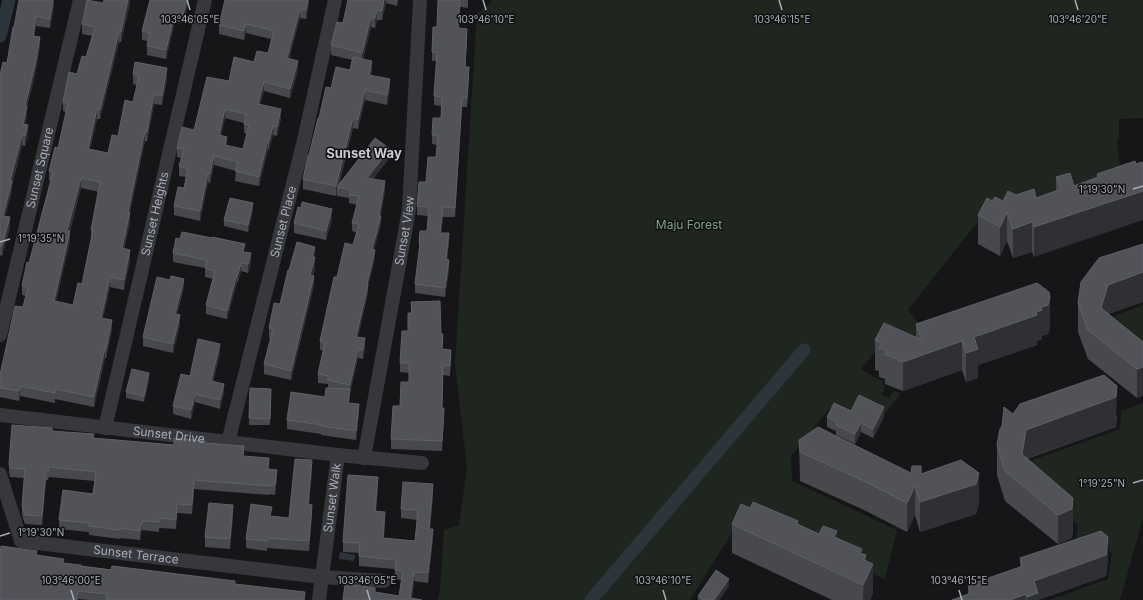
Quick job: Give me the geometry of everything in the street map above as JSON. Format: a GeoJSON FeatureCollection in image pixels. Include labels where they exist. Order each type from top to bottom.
{"type":"FeatureCollection","features":[{"type":"Feature","properties":{"kind":"street","name":"Sunset Square"},"geometry":{"type":"LineString","coordinates":[[0,335],[80,0]]}},
{"type":"Feature","properties":{"kind":"street","name":"Sunset Heights"},"geometry":{"type":"LineString","coordinates":[[105,428],[205,0]]}},
{"type":"Feature","properties":{"kind":"street","name":"Sunset Place"},"geometry":{"type":"LineString","coordinates":[[228,442],[304,140],[335,0]]}},
{"type":"Feature","properties":{"kind":"street","name":"Sunset View"},"geometry":{"type":"LineString","coordinates":[[364,458],[409,210],[420,0]]}},
{"type":"Feature","properties":{"kind":"street","name":"Sunset Drive"},"geometry":{"type":"LineString","coordinates":[[0,415],[338,455]]}},
{"type":"Feature","properties":{"kind":"street","name":"Sunset Walk"},"geometry":{"type":"LineString","coordinates":[[319,600],[338,455],[422,464]]}},
{"type":"Feature","properties":{"kind":"street","name":"Sunset Terrace"},"geometry":{"type":"LineString","coordinates":[[0,474],[21,541],[322,577]]}},
{"type":"Feature","properties":{"kind":"street"},"geometry":{"type":"LineString","coordinates":[[322,577],[384,581]]}},
{"type":"Feature","properties":{"kind":"green space","name":"Maju Forest"},"geometry":{"type":"Polygon","coordinates":[[[492,0],[1143,0],[1143,118],[1119,119],[1119,140],[1117,141],[1120,168],[1143,169],[979,220],[908,310],[933,341],[881,344],[861,369],[884,381],[882,384],[885,386],[882,395],[889,398],[893,391],[901,393],[885,414],[857,400],[849,416],[831,407],[791,456],[792,481],[897,530],[885,579],[859,567],[738,523],[690,600],[437,600],[440,591],[444,530],[459,525],[467,468],[455,364],[477,13],[489,5],[492,0]]]}},
{"type":"Feature","properties":{"kind":"green space"},"geometry":{"type":"Polygon","coordinates":[[[1143,305],[1143,365],[1106,335],[1112,317],[1143,305]]]}},
{"type":"Feature","properties":{"kind":"green space"},"geometry":{"type":"Polygon","coordinates":[[[1143,403],[1143,518],[1120,600],[1049,600],[1108,579],[1112,553],[1100,545],[1076,541],[1078,525],[1027,482],[1030,461],[1120,429],[1121,411],[1143,403]]]}},
{"type":"Feature","properties":{"kind":"shaded area"},"geometry":{"type":"Polygon","coordinates":[[[340,552],[355,555],[354,561],[339,559],[340,552]]]}},
{"type":"Feature","properties":{"kind":"building"},"geometry":{"type":"Polygon","coordinates":[[[19,0],[53,0],[50,19],[36,16],[33,36],[40,37],[25,106],[27,106],[23,124],[28,125],[25,136],[22,135],[10,181],[12,181],[3,216],[10,217],[2,246],[0,246],[0,75],[3,62],[7,63],[19,0]]]}},
{"type":"Feature","properties":{"kind":"building"},"geometry":{"type":"Polygon","coordinates":[[[87,0],[103,3],[104,0],[128,0],[100,110],[97,109],[88,149],[108,153],[112,135],[118,136],[125,100],[133,102],[139,76],[133,74],[135,62],[167,68],[162,96],[154,94],[147,132],[145,131],[128,212],[130,212],[122,248],[130,250],[124,280],[110,277],[101,318],[112,320],[94,397],[55,389],[55,393],[20,386],[19,391],[0,388],[0,375],[15,306],[23,307],[28,287],[22,286],[27,262],[29,263],[53,172],[49,171],[55,147],[58,148],[68,103],[63,102],[69,72],[77,74],[82,56],[86,57],[95,27],[82,24],[87,0]],[[81,178],[67,231],[70,231],[54,301],[73,305],[78,283],[82,284],[93,230],[91,230],[100,182],[81,178]]]}},
{"type":"Feature","properties":{"kind":"building"},"geometry":{"type":"Polygon","coordinates":[[[150,0],[187,0],[183,15],[175,13],[166,50],[147,46],[150,33],[142,31],[150,0]]]}},
{"type":"Feature","properties":{"kind":"building"},"geometry":{"type":"Polygon","coordinates":[[[225,0],[308,0],[306,10],[300,9],[287,58],[298,61],[290,89],[264,82],[258,104],[281,109],[277,127],[273,126],[269,141],[268,140],[259,177],[235,171],[238,162],[214,156],[210,174],[208,173],[200,211],[174,206],[178,187],[184,188],[188,169],[179,166],[184,149],[177,148],[182,127],[194,130],[207,77],[229,81],[234,57],[254,62],[257,51],[268,53],[274,31],[246,24],[244,31],[219,25],[225,0]],[[225,109],[219,135],[227,137],[225,145],[243,149],[249,125],[244,124],[246,114],[225,109]]]}},
{"type":"Feature","properties":{"kind":"building"},"geometry":{"type":"Polygon","coordinates":[[[348,0],[384,0],[382,11],[377,10],[375,18],[371,17],[362,53],[331,45],[337,22],[343,23],[348,0]]]}},
{"type":"Feature","properties":{"kind":"building"},"geometry":{"type":"Polygon","coordinates":[[[438,0],[460,0],[458,28],[467,29],[465,67],[469,67],[467,98],[462,98],[455,208],[443,207],[440,233],[449,233],[446,259],[449,260],[445,288],[415,284],[420,231],[427,231],[429,207],[417,206],[419,182],[426,182],[428,157],[436,157],[438,136],[432,135],[433,118],[441,118],[442,97],[434,96],[437,52],[432,52],[433,27],[437,27],[438,0]]]}},
{"type":"Feature","properties":{"kind":"building"},"geometry":{"type":"Polygon","coordinates":[[[353,57],[372,61],[369,75],[390,79],[387,95],[365,90],[358,120],[353,118],[336,186],[303,179],[326,87],[331,88],[336,67],[350,70],[353,57]]]}},
{"type":"Feature","properties":{"kind":"building"},"geometry":{"type":"Polygon","coordinates":[[[375,138],[390,149],[367,178],[385,181],[379,215],[381,216],[372,249],[375,250],[356,337],[365,338],[363,350],[358,349],[350,385],[328,380],[328,376],[318,374],[325,342],[320,341],[334,277],[337,277],[345,243],[353,245],[359,224],[352,223],[359,196],[349,195],[350,190],[337,187],[375,138]]]}},
{"type":"Feature","properties":{"kind":"building"},"geometry":{"type":"Polygon","coordinates":[[[1135,161],[1136,164],[1142,162],[1143,165],[1143,191],[1034,227],[1032,222],[1013,229],[1007,212],[1000,227],[978,215],[987,198],[992,201],[995,197],[1003,201],[1008,191],[1016,195],[1034,189],[1036,198],[1061,189],[1056,177],[1070,173],[1074,186],[1098,177],[1097,174],[1135,161]]]}},
{"type":"Feature","properties":{"kind":"building"},"geometry":{"type":"Polygon","coordinates":[[[230,198],[253,203],[248,225],[224,220],[230,198]]]}},
{"type":"Feature","properties":{"kind":"building"},"geometry":{"type":"Polygon","coordinates":[[[302,202],[332,209],[326,231],[294,223],[298,207],[301,208],[302,202]]]}},
{"type":"Feature","properties":{"kind":"building"},"geometry":{"type":"Polygon","coordinates":[[[182,232],[245,244],[243,252],[251,253],[248,264],[241,263],[227,311],[206,305],[215,271],[205,268],[207,260],[173,253],[176,238],[180,239],[182,232]]]}},
{"type":"Feature","properties":{"kind":"building"},"geometry":{"type":"Polygon","coordinates":[[[297,242],[315,247],[312,257],[315,257],[310,275],[314,276],[291,371],[264,364],[273,329],[269,328],[274,303],[280,304],[288,270],[297,242]]]}},
{"type":"Feature","properties":{"kind":"building"},"geometry":{"type":"Polygon","coordinates":[[[1143,244],[1143,272],[1108,285],[1101,308],[1143,342],[1143,367],[1137,369],[1088,330],[1078,303],[1081,282],[1099,258],[1143,244]]]}},
{"type":"Feature","properties":{"kind":"building"},"geometry":{"type":"Polygon","coordinates":[[[171,276],[184,279],[175,314],[180,315],[173,344],[143,337],[157,277],[170,280],[171,276]]]}},
{"type":"Feature","properties":{"kind":"building"},"geometry":{"type":"Polygon","coordinates":[[[1037,283],[1049,292],[1050,298],[1048,305],[1041,307],[1042,310],[1036,312],[1037,315],[974,337],[978,349],[966,353],[962,341],[903,362],[885,354],[887,351],[879,348],[881,343],[875,340],[884,323],[922,340],[916,324],[1037,283]]]}},
{"type":"Feature","properties":{"kind":"building"},"geometry":{"type":"Polygon","coordinates":[[[440,301],[441,334],[443,334],[442,349],[451,350],[450,366],[443,365],[442,408],[444,408],[442,441],[391,439],[393,406],[400,406],[401,382],[409,382],[409,363],[400,363],[402,331],[408,331],[408,313],[412,313],[411,302],[440,301]]]}},
{"type":"Feature","properties":{"kind":"building"},"geometry":{"type":"Polygon","coordinates":[[[198,339],[220,344],[211,381],[224,384],[220,400],[195,394],[191,410],[173,406],[181,374],[190,376],[198,339]]]}},
{"type":"Feature","properties":{"kind":"building"},"geometry":{"type":"Polygon","coordinates":[[[132,369],[149,373],[144,396],[126,392],[132,369]]]}},
{"type":"Feature","properties":{"kind":"building"},"geometry":{"type":"Polygon","coordinates":[[[1104,375],[1117,386],[1116,397],[1026,430],[1022,454],[1073,498],[1072,509],[1058,515],[1005,471],[997,445],[1002,426],[1004,407],[1013,414],[1020,404],[1104,375]]]}},
{"type":"Feature","properties":{"kind":"building"},"geometry":{"type":"Polygon","coordinates":[[[250,388],[271,389],[270,419],[249,418],[250,388]]]}},
{"type":"Feature","properties":{"kind":"building"},"geometry":{"type":"Polygon","coordinates":[[[326,388],[350,389],[348,403],[359,404],[356,431],[287,420],[291,392],[325,397],[326,388]]]}},
{"type":"Feature","properties":{"kind":"building"},"geometry":{"type":"Polygon","coordinates":[[[859,395],[884,407],[873,429],[861,423],[855,434],[836,425],[837,422],[827,417],[834,403],[851,411],[859,395]]]}},
{"type":"Feature","properties":{"kind":"building"},"geometry":{"type":"Polygon","coordinates":[[[12,425],[52,428],[52,431],[94,434],[93,438],[174,445],[174,438],[205,441],[205,443],[244,446],[243,456],[269,458],[268,469],[277,470],[275,485],[269,486],[194,480],[192,505],[177,504],[176,520],[159,518],[159,522],[142,521],[140,531],[121,528],[120,530],[89,526],[89,523],[59,520],[63,490],[93,494],[96,472],[49,467],[48,471],[46,471],[42,516],[25,515],[22,506],[25,469],[10,468],[9,464],[12,425]]]}},
{"type":"Feature","properties":{"kind":"building"},"geometry":{"type":"Polygon","coordinates":[[[818,427],[911,473],[912,466],[921,466],[921,474],[961,460],[979,473],[976,484],[920,502],[915,486],[907,503],[864,481],[800,452],[799,440],[818,427]]]}},
{"type":"Feature","properties":{"kind":"building"},"geometry":{"type":"Polygon","coordinates":[[[295,459],[312,460],[308,504],[312,505],[309,541],[267,538],[267,541],[246,539],[251,504],[272,507],[270,516],[289,518],[295,459]]]}},
{"type":"Feature","properties":{"kind":"building"},"geometry":{"type":"Polygon","coordinates":[[[348,475],[378,477],[375,511],[385,512],[383,538],[415,541],[418,510],[401,509],[403,482],[433,484],[429,529],[433,529],[428,573],[414,572],[410,598],[422,600],[343,600],[345,584],[375,588],[375,592],[399,596],[403,571],[395,570],[396,560],[359,556],[360,543],[343,542],[348,475]]]}},
{"type":"Feature","properties":{"kind":"building"},"geometry":{"type":"Polygon","coordinates":[[[753,502],[798,521],[797,524],[819,534],[823,526],[837,531],[834,537],[862,549],[860,553],[866,555],[864,560],[873,564],[863,585],[732,524],[741,504],[750,508],[753,502]]]}},
{"type":"Feature","properties":{"kind":"building"},"geometry":{"type":"Polygon","coordinates":[[[209,503],[233,505],[230,539],[205,537],[209,503]]]}},
{"type":"Feature","properties":{"kind":"building"},"geometry":{"type":"Polygon","coordinates":[[[1101,531],[1108,537],[1106,555],[1034,581],[1038,593],[1027,597],[1026,594],[1010,600],[952,600],[971,593],[968,585],[1023,566],[1020,558],[1101,531]]]}},
{"type":"Feature","properties":{"kind":"building"},"geometry":{"type":"Polygon","coordinates":[[[1,546],[37,551],[36,555],[64,559],[63,563],[81,566],[111,570],[112,566],[235,581],[235,584],[305,592],[304,600],[106,600],[107,594],[78,591],[76,600],[0,600],[1,546]]]}},
{"type":"Feature","properties":{"kind":"building"},"geometry":{"type":"Polygon","coordinates":[[[716,570],[729,579],[714,600],[704,600],[698,596],[716,570]]]}},
{"type":"Feature","properties":{"kind":"waterway"},"geometry":{"type":"LineString","coordinates":[[0,36],[9,0]]}},
{"type":"Feature","properties":{"kind":"waterway"},"geometry":{"type":"LineString","coordinates":[[591,600],[804,350]]}},
{"type":"Feature","properties":{"kind":"district","name":"Sunset Way"},"geometry":{"type":"Point","coordinates":[364,153]}}]}
